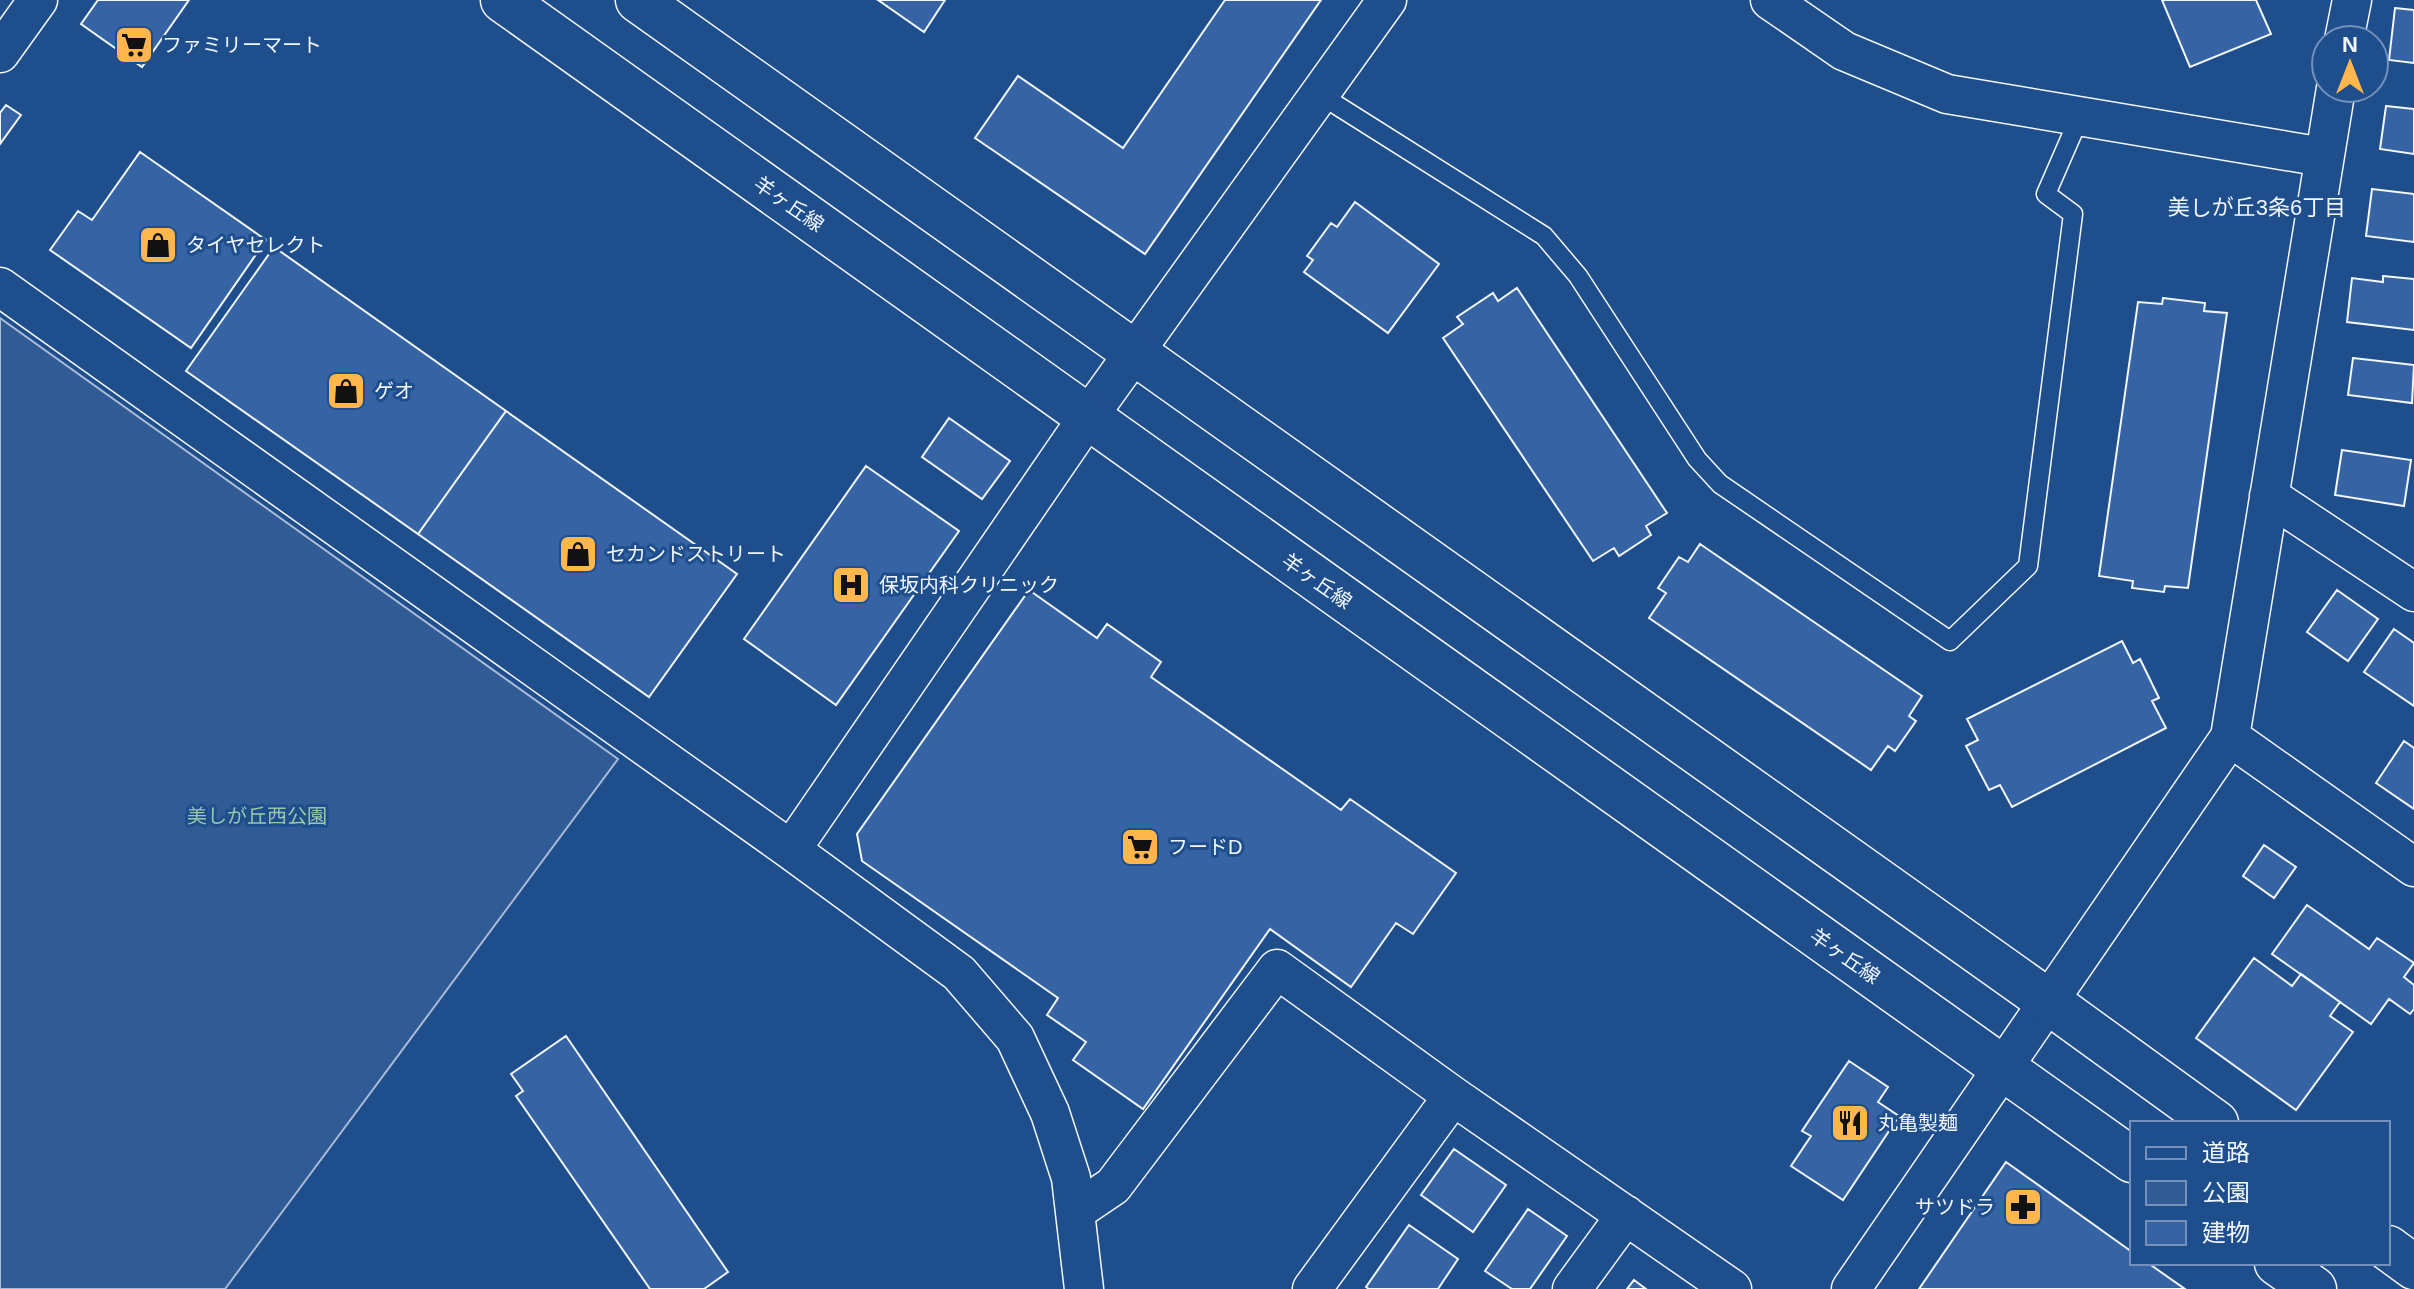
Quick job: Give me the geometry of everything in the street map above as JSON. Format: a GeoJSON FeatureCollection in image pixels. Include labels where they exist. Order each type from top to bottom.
{"type":"FeatureCollection","features":[{"type":"Feature","properties":{"kind":"main road","name":"羊ヶ丘線"},"geometry":{"type":"LineString","coordinates":[[503,0],[2130,1159]]}},
{"type":"Feature","properties":{"kind":"main road"},"geometry":{"type":"LineString","coordinates":[[638,0],[2213,1121]]}},
{"type":"Feature","properties":{"kind":"main road"},"geometry":{"type":"LineString","coordinates":[[2390,1249],[2414,1267]]}},
{"type":"Feature","properties":{"kind":"main road"},"geometry":{"type":"LineString","coordinates":[[2280,1265],[2314,1289]]}},
{"type":"Feature","properties":{"kind":"street"},"geometry":{"type":"LineString","coordinates":[[0,53],[38,0]]}},
{"type":"Feature","properties":{"kind":"street"},"geometry":{"type":"LineString","coordinates":[[791,850],[1088,417],[1387,0]]}},
{"type":"Feature","properties":{"kind":"street"},"geometry":{"type":"LineString","coordinates":[[1770,0],[1844,51],[1947,94],[2323,157]]}},
{"type":"Feature","properties":{"kind":"street"},"geometry":{"type":"LineString","coordinates":[[2347,24],[2352,0]]}},
{"type":"Feature","properties":{"kind":"street"},"geometry":{"type":"LineString","coordinates":[[1851,1289],[2230,737],[2333,104]]}},
{"type":"Feature","properties":{"kind":"street"},"geometry":{"type":"LineString","coordinates":[[0,287],[959,973],[1015,1038],[1050,1113],[1071,1178],[1084,1289]]}},
{"type":"Feature","properties":{"kind":"street"},"geometry":{"type":"LineString","coordinates":[[2269,496],[2414,592]]}},
{"type":"Feature","properties":{"kind":"street"},"geometry":{"type":"LineString","coordinates":[[2230,737],[2414,867]]}},
{"type":"Feature","properties":{"kind":"street"},"geometry":{"type":"LineString","coordinates":[[1076,1211],[1113,1186],[1277,969],[1453,1096],[1732,1289]]}},
{"type":"Feature","properties":{"kind":"street"},"geometry":{"type":"LineString","coordinates":[[1312,1289],[1453,1096]]}},
{"type":"Feature","properties":{"kind":"street"},"geometry":{"type":"LineString","coordinates":[[1572,1289],[1626,1215]]}},
{"type":"Feature","properties":{"kind":"lane"},"geometry":{"type":"LineString","coordinates":[[1319,94],[1544,236],[1578,276],[1697,459],[1720,484],[1950,641],[2028,566],[2073,214],[2046,194],[2080,116]]}},
{"type":"Feature","properties":{"kind":"green space","name":"美しが丘西公園"},"geometry":{"type":"Polygon","coordinates":[[[0,318],[618,759],[225,1289],[0,1289],[0,318]]]}},
{"type":"Feature","properties":{"kind":"building","name":"ファミリーマート"},"geometry":{"type":"Polygon","coordinates":[[[98,0],[189,0],[142,67],[81,24],[98,0]]]}},
{"type":"Feature","properties":{"kind":"building"},"geometry":{"type":"Polygon","coordinates":[[[878,0],[945,0],[924,32],[878,0]]]}},
{"type":"Feature","properties":{"kind":"building"},"geometry":{"type":"Polygon","coordinates":[[[1225,0],[1321,0],[1145,254],[975,138],[1018,76],[1123,148],[1225,0]]]}},
{"type":"Feature","properties":{"kind":"building"},"geometry":{"type":"Polygon","coordinates":[[[2162,0],[2256,0],[2271,34],[2190,67],[2162,0]]]}},
{"type":"Feature","properties":{"kind":"building"},"geometry":{"type":"Polygon","coordinates":[[[2395,8],[2414,10],[2414,63],[2390,60],[2395,8]]]}},
{"type":"Feature","properties":{"kind":"building"},"geometry":{"type":"Polygon","coordinates":[[[6,105],[21,115],[0,144],[0,113],[6,105]]]}},
{"type":"Feature","properties":{"kind":"building"},"geometry":{"type":"Polygon","coordinates":[[[2386,106],[2414,109],[2414,154],[2380,149],[2386,106]]]}},
{"type":"Feature","properties":{"kind":"building","name":"タイヤセレクト"},"geometry":{"type":"Polygon","coordinates":[[[140,152],[266,240],[191,348],[50,250],[78,211],[92,220],[140,152]]]}},
{"type":"Feature","properties":{"kind":"building"},"geometry":{"type":"Polygon","coordinates":[[[2372,189],[2414,194],[2414,242],[2366,236],[2372,189]]]}},
{"type":"Feature","properties":{"kind":"building"},"geometry":{"type":"Polygon","coordinates":[[[1355,202],[1439,264],[1388,333],[1304,272],[1313,260],[1307,256],[1331,223],[1337,227],[1355,202]]]}},
{"type":"Feature","properties":{"kind":"building","name":"ゲオ"},"geometry":{"type":"Polygon","coordinates":[[[274,247],[506,411],[418,534],[186,371],[274,247]]]}},
{"type":"Feature","properties":{"kind":"building"},"geometry":{"type":"Polygon","coordinates":[[[2383,276],[2414,279],[2414,330],[2347,322],[2352,278],[2383,282],[2383,276]]]}},
{"type":"Feature","properties":{"kind":"building"},"geometry":{"type":"Polygon","coordinates":[[[1517,288],[1667,513],[1646,526],[1651,535],[1619,556],[1614,548],[1593,561],[1443,338],[1463,324],[1457,317],[1493,293],[1498,301],[1517,288]]]}},
{"type":"Feature","properties":{"kind":"building"},"geometry":{"type":"Polygon","coordinates":[[[2163,298],[2205,303],[2204,311],[2227,313],[2188,588],[2165,586],[2164,592],[2132,588],[2133,581],[2099,576],[2138,302],[2162,304],[2163,298]]]}},
{"type":"Feature","properties":{"kind":"building"},"geometry":{"type":"Polygon","coordinates":[[[2353,358],[2414,365],[2412,403],[2348,395],[2353,358]]]}},
{"type":"Feature","properties":{"kind":"building","name":"セカンドストリート"},"geometry":{"type":"Polygon","coordinates":[[[506,411],[737,574],[649,697],[418,534],[506,411]]]}},
{"type":"Feature","properties":{"kind":"building"},"geometry":{"type":"Polygon","coordinates":[[[949,418],[1010,461],[982,499],[922,457],[949,418]]]}},
{"type":"Feature","properties":{"kind":"building"},"geometry":{"type":"Polygon","coordinates":[[[2342,450],[2411,460],[2404,506],[2335,495],[2342,450]]]}},
{"type":"Feature","properties":{"kind":"building","name":"保坂内科クリニック"},"geometry":{"type":"Polygon","coordinates":[[[866,466],[959,531],[836,705],[744,639],[866,466]]]}},
{"type":"Feature","properties":{"kind":"building"},"geometry":{"type":"Polygon","coordinates":[[[1700,544],[1922,696],[1909,716],[1916,721],[1895,751],[1888,746],[1871,770],[1649,618],[1666,593],[1658,588],[1679,557],[1688,562],[1700,544]]]}},
{"type":"Feature","properties":{"kind":"building","name":"フードD"},"geometry":{"type":"Polygon","coordinates":[[[1029,590],[1097,638],[1107,624],[1161,662],[1151,677],[1341,810],[1350,799],[1456,873],[1413,934],[1396,923],[1351,987],[1270,929],[1143,1109],[1073,1060],[1086,1042],[1047,1015],[1058,998],[862,861],[857,834],[1029,590]]]}},
{"type":"Feature","properties":{"kind":"building"},"geometry":{"type":"Polygon","coordinates":[[[2337,590],[2378,619],[2348,661],[2307,632],[2337,590]]]}},
{"type":"Feature","properties":{"kind":"building"},"geometry":{"type":"Polygon","coordinates":[[[2394,629],[2414,643],[2414,706],[2364,672],[2394,629]]]}},
{"type":"Feature","properties":{"kind":"building"},"geometry":{"type":"Polygon","coordinates":[[[2122,641],[2133,663],[2140,659],[2159,698],[2152,701],[2166,728],[2012,807],[2000,785],[1989,790],[1966,746],[1978,740],[1967,719],[2122,641]]]}},
{"type":"Feature","properties":{"kind":"building"},"geometry":{"type":"Polygon","coordinates":[[[2404,741],[2414,748],[2414,809],[2376,783],[2404,741]]]}},
{"type":"Feature","properties":{"kind":"building"},"geometry":{"type":"Polygon","coordinates":[[[2264,845],[2296,867],[2274,898],[2243,876],[2264,845]]]}},
{"type":"Feature","properties":{"kind":"building"},"geometry":{"type":"Polygon","coordinates":[[[2307,905],[2369,949],[2377,938],[2414,963],[2404,977],[2414,985],[2414,1009],[2410,1014],[2389,999],[2371,1024],[2272,954],[2307,905]]]}},
{"type":"Feature","properties":{"kind":"building"},"geometry":{"type":"Polygon","coordinates":[[[2254,958],[2292,986],[2301,974],[2340,1002],[2330,1016],[2353,1032],[2296,1110],[2196,1038],[2254,958]]]}},
{"type":"Feature","properties":{"kind":"building"},"geometry":{"type":"Polygon","coordinates":[[[566,1036],[728,1272],[704,1289],[650,1289],[516,1096],[523,1091],[511,1074],[566,1036]]]}},
{"type":"Feature","properties":{"kind":"building","name":"丸亀製麺"},"geometry":{"type":"Polygon","coordinates":[[[1849,1061],[1888,1087],[1878,1102],[1899,1116],[1843,1200],[1791,1166],[1811,1136],[1802,1131],[1849,1061]]]}},
{"type":"Feature","properties":{"kind":"building"},"geometry":{"type":"Polygon","coordinates":[[[1454,1149],[1506,1185],[1473,1232],[1421,1195],[1454,1149]]]}},
{"type":"Feature","properties":{"kind":"building","name":"サツドラ"},"geometry":{"type":"Polygon","coordinates":[[[2006,1162],[2130,1251],[2130,1265],[2151,1265],[2185,1289],[1919,1289],[2006,1162]]]}},
{"type":"Feature","properties":{"kind":"building"},"geometry":{"type":"Polygon","coordinates":[[[1528,1209],[1567,1236],[1530,1289],[1512,1289],[1485,1271],[1528,1209]]]}},
{"type":"Feature","properties":{"kind":"building"},"geometry":{"type":"Polygon","coordinates":[[[1409,1225],[1458,1259],[1438,1289],[1369,1289],[1366,1287],[1409,1225]]]}},
{"type":"Feature","properties":{"kind":"building"},"geometry":{"type":"Polygon","coordinates":[[[1634,1280],[1646,1289],[1627,1289],[1634,1280]]]}},
{"type":"Feature","properties":{"kind":"place","name":"ファミリーマート"},"geometry":{"type":"Point","coordinates":[134,45]}},
{"type":"Feature","properties":{"kind":"place","name":"タイヤセレクト"},"geometry":{"type":"Point","coordinates":[158,245]}},
{"type":"Feature","properties":{"kind":"place","name":"ゲオ"},"geometry":{"type":"Point","coordinates":[346,391]}},
{"type":"Feature","properties":{"kind":"place","name":"セカンドストリート"},"geometry":{"type":"Point","coordinates":[578,554]}},
{"type":"Feature","properties":{"kind":"place","name":"保坂内科クリニック"},"geometry":{"type":"Point","coordinates":[851,585]}},
{"type":"Feature","properties":{"kind":"place","name":"フードD"},"geometry":{"type":"Point","coordinates":[1140,847]}},
{"type":"Feature","properties":{"kind":"place","name":"丸亀製麺"},"geometry":{"type":"Point","coordinates":[1850,1123]}},
{"type":"Feature","properties":{"kind":"place","name":"サツドラ"},"geometry":{"type":"Point","coordinates":[2023,1207]}},
{"type":"Feature","properties":{"kind":"district","name":"美しが丘3条6丁目"},"geometry":{"type":"Point","coordinates":[2257,207]}}]}
